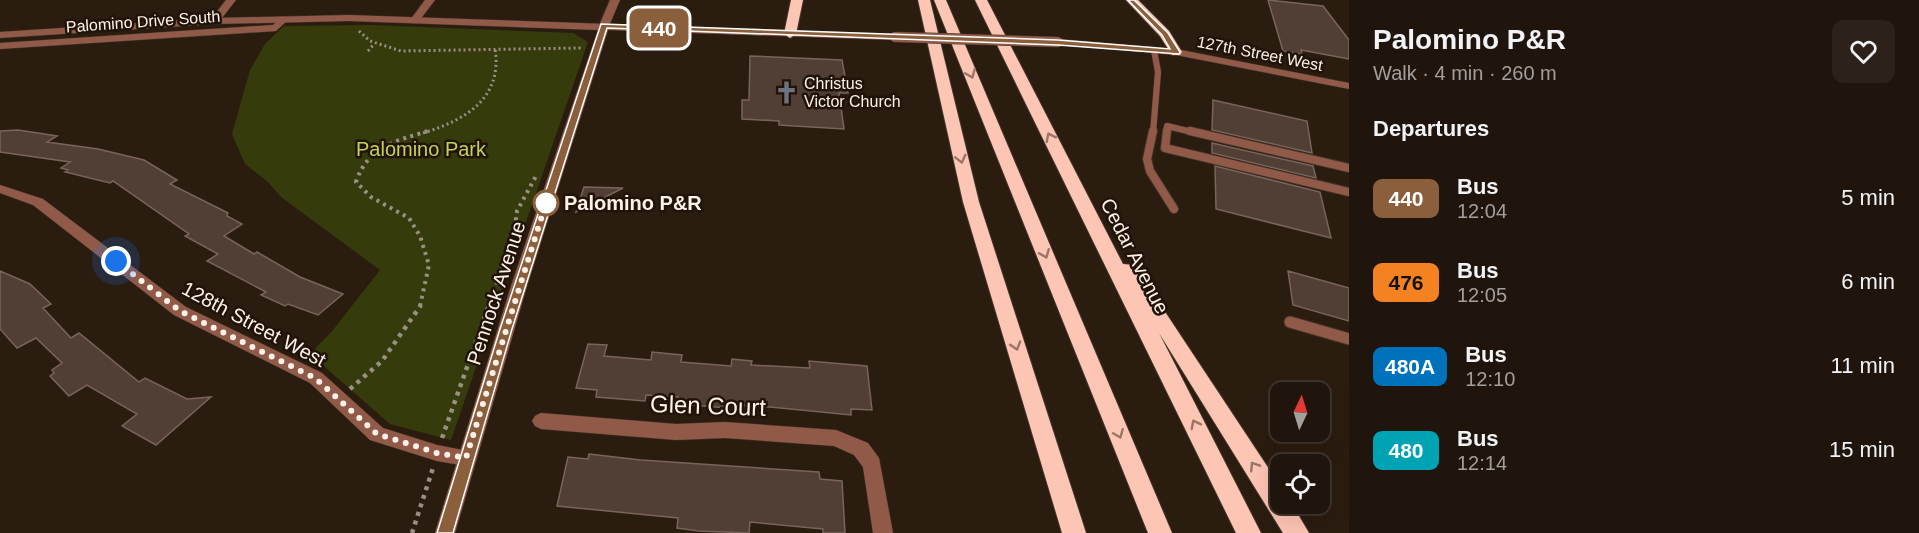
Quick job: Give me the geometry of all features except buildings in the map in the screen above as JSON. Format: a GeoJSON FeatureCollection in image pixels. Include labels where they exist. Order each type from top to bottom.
{"type":"FeatureCollection","features":[{"type":"Feature","properties":{"kind":"highway"},"geometry":{"type":"LineString","coordinates":[[790,34],[797,0]]}},
{"type":"Feature","properties":{"kind":"highway"},"geometry":{"type":"LineString","coordinates":[[924,0],[971,202],[1074,533]]}},
{"type":"Feature","properties":{"kind":"highway"},"geometry":{"type":"LineString","coordinates":[[940,0],[1160,533]]}},
{"type":"Feature","properties":{"kind":"highway","name":"Cedar Avenue"},"geometry":{"type":"LineString","coordinates":[[981,0],[1249,533]]}},
{"type":"Feature","properties":{"kind":"highway"},"geometry":{"type":"LineString","coordinates":[[1132,0],[1165,34],[1176,52]]}},
{"type":"Feature","properties":{"kind":"highway"},"geometry":{"type":"LineString","coordinates":[[1076,189],[1297,533]]}},
{"type":"Feature","properties":{"kind":"street"},"geometry":{"type":"LineString","coordinates":[[215,21],[231,0]]}},
{"type":"Feature","properties":{"kind":"street"},"geometry":{"type":"LineString","coordinates":[[416,19],[430,0]]}},
{"type":"Feature","properties":{"kind":"street","name":"Pennock Avenue"},"geometry":{"type":"LineString","coordinates":[[445,533],[466,458],[604,26],[615,0]]}},
{"type":"Feature","properties":{"kind":"street","name":"Palomino Drive South"},"geometry":{"type":"LineString","coordinates":[[0,46],[276,28],[284,19]]}},
{"type":"Feature","properties":{"kind":"street","name":"127th Street West"},"geometry":{"type":"LineString","coordinates":[[0,35],[215,21],[416,19],[1058,42],[1176,52],[1349,86]]}},
{"type":"Feature","properties":{"kind":"street","name":"128th Street West"},"geometry":{"type":"LineString","coordinates":[[0,189],[38,202],[180,311],[315,378],[377,434],[437,453],[466,458]]}},
{"type":"Feature","properties":{"kind":"street","name":"Glen Court"},"geometry":{"type":"LineString","coordinates":[[541,421],[676,432],[725,430],[836,438],[861,449],[872,464],[883,533]]}},
{"type":"Feature","properties":{"kind":"lane"},"geometry":{"type":"LineString","coordinates":[[1154,50],[1158,72],[1154,98],[1155,122],[1147,159],[1150,171],[1173,209]]}},
{"type":"Feature","properties":{"kind":"lane"},"geometry":{"type":"LineString","coordinates":[[1349,168],[1167,126],[1165,148],[1349,192]]}},
{"type":"Feature","properties":{"kind":"lane"},"geometry":{"type":"LineString","coordinates":[[1290,322],[1349,339]]}},
{"type":"Feature","properties":{"kind":"path"},"geometry":{"type":"LineString","coordinates":[[359,30],[374,44],[427,53],[495,48],[581,48],[577,60]]}},
{"type":"Feature","properties":{"kind":"path"},"geometry":{"type":"LineString","coordinates":[[368,51],[374,44]]}},
{"type":"Feature","properties":{"kind":"path"},"geometry":{"type":"LineString","coordinates":[[338,399],[382,361],[404,332],[422,303],[429,266],[420,236],[409,218],[371,197],[356,182],[358,169],[376,150],[454,121],[492,92],[495,78],[495,48]]}},
{"type":"Feature","properties":{"kind":"path"},"geometry":{"type":"LineString","coordinates":[[412,533],[437,453],[514,234],[513,222],[526,187],[538,171]]}},
{"type":"Feature","properties":{"kind":"green space","name":"Palomino Park"},"geometry":{"type":"Polygon","coordinates":[[[372,25],[573,33],[588,42],[451,440],[390,424],[310,354],[333,330],[380,270],[281,197],[268,182],[245,164],[232,134],[250,70],[265,44],[284,26],[372,25]]]}},
{"type":"Feature","properties":{"kind":"bus line","name":"440"},"geometry":{"type":"LineString","coordinates":[[445,533],[506,329],[604,26],[1058,42],[1176,52],[1165,34],[1132,0]]}},
{"type":"Feature","properties":{"kind":"place","name":"Christus Victor Church"},"geometry":{"type":"Point","coordinates":[786,92]}},
{"type":"Feature","properties":{"kind":"place","name":"Palomino P&R"},"geometry":{"type":"Point","coordinates":[546,203]}},
{"type":"Feature","properties":{"kind":"route"},"geometry":{"type":"LineString","coordinates":[[116,261],[180,311],[315,378],[377,434],[437,453],[466,458],[546,203]]}}]}
